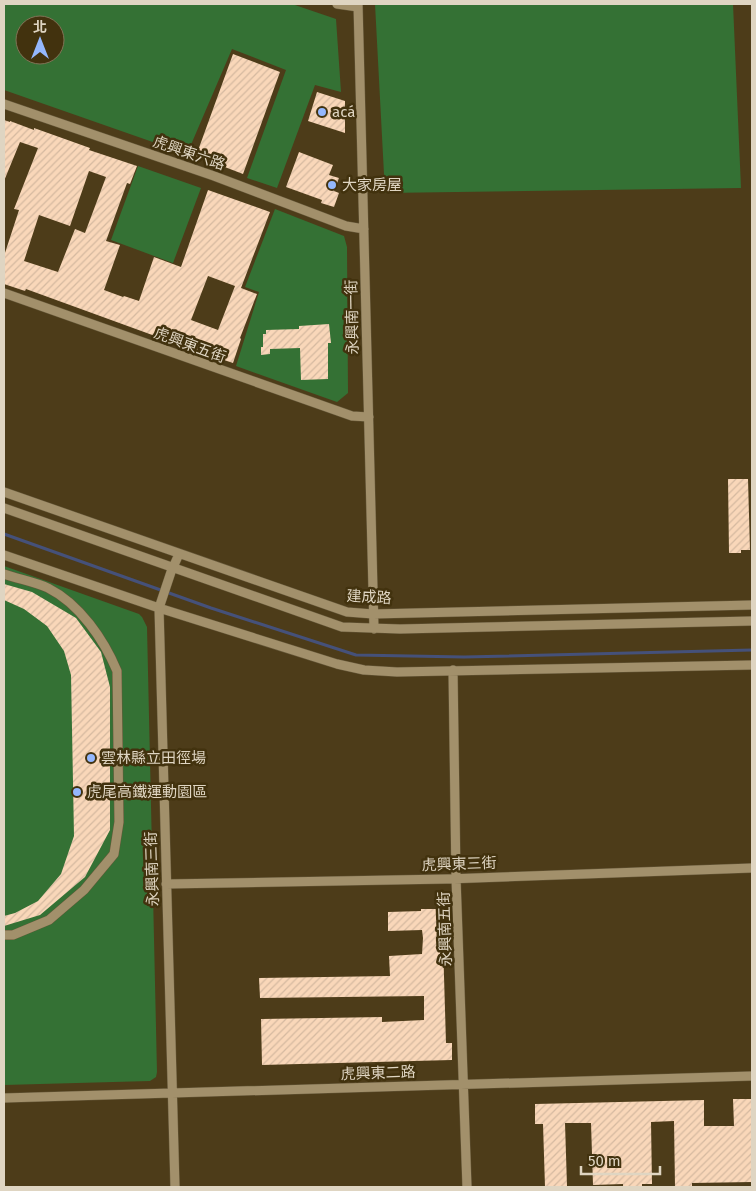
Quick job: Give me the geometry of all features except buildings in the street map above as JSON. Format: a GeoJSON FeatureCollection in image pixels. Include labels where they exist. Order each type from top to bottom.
{"type":"FeatureCollection","features":[{"type":"Feature","properties":{"kind":"street"},"geometry":{"type":"LineString","coordinates":[[337,4],[358,5]]}},
{"type":"Feature","properties":{"kind":"street","name":"永興南一街"},"geometry":{"type":"LineString","coordinates":[[358,5],[374,629]]}},
{"type":"Feature","properties":{"kind":"street","name":"虎興東六路"},"geometry":{"type":"LineString","coordinates":[[4,104],[214,176],[346,226],[364,229]]}},
{"type":"Feature","properties":{"kind":"street","name":"虎興東五街"},"geometry":{"type":"LineString","coordinates":[[4,293],[352,416],[369,417]]}},
{"type":"Feature","properties":{"kind":"street","name":"建成路"},"geometry":{"type":"LineString","coordinates":[[4,492],[347,612],[373,614],[752,605]]}},
{"type":"Feature","properties":{"kind":"street","name":"建成路"},"geometry":{"type":"LineString","coordinates":[[4,508],[172,570],[342,627],[374,629],[752,621]]}},
{"type":"Feature","properties":{"kind":"street","name":"永興南三街"},"geometry":{"type":"LineString","coordinates":[[175,1187],[160,604],[179,554]]}},
{"type":"Feature","properties":{"kind":"street"},"geometry":{"type":"LineString","coordinates":[[4,555],[160,604],[337,664],[364,670],[397,672],[752,665]]}},
{"type":"Feature","properties":{"kind":"street"},"geometry":{"type":"LineString","coordinates":[[4,574],[48,588],[76,608],[93,628],[110,654],[117,671],[119,822],[114,854],[84,890],[49,920],[13,935],[4,936]]}},
{"type":"Feature","properties":{"kind":"street","name":"永興南五街"},"geometry":{"type":"LineString","coordinates":[[453,670],[456,878],[467,1187]]}},
{"type":"Feature","properties":{"kind":"street","name":"虎興東三街"},"geometry":{"type":"LineString","coordinates":[[166,884],[456,878],[752,868]]}},
{"type":"Feature","properties":{"kind":"street","name":"虎興東二路"},"geometry":{"type":"LineString","coordinates":[[4,1098],[752,1076]]}},
{"type":"Feature","properties":{"kind":"green space"},"geometry":{"type":"Polygon","coordinates":[[[4,4],[292,4],[336,19],[341,92],[315,85],[277,188],[247,178],[286,70],[232,49],[187,154],[4,90],[4,4]]]}},
{"type":"Feature","properties":{"kind":"green space"},"geometry":{"type":"Polygon","coordinates":[[[375,4],[733,4],[741,188],[385,193],[375,4]]]}},
{"type":"Feature","properties":{"kind":"green space"},"geometry":{"type":"Polygon","coordinates":[[[138,166],[201,188],[173,263],[111,240],[138,166]]]}},
{"type":"Feature","properties":{"kind":"green space"},"geometry":{"type":"Polygon","coordinates":[[[275,209],[344,236],[347,247],[348,393],[337,402],[236,366],[259,292],[245,287],[275,209]]]}},
{"type":"Feature","properties":{"kind":"green space","name":"虎尾高鐵運動園區"},"geometry":{"type":"Polygon","coordinates":[[[4,566],[139,614],[147,627],[157,1072],[156,1077],[150,1081],[4,1085],[4,566]]]}},
{"type":"Feature","properties":{"kind":"waterway"},"geometry":{"type":"LineString","coordinates":[[4,534],[211,608],[356,655],[464,657],[752,650]]}},
{"type":"Feature","properties":{"kind":"place","name":"acá"},"geometry":{"type":"Point","coordinates":[322,112]}},
{"type":"Feature","properties":{"kind":"place","name":"大家房屋"},"geometry":{"type":"Point","coordinates":[332,185]}},
{"type":"Feature","properties":{"kind":"place","name":"雲林縣立田徑場"},"geometry":{"type":"Point","coordinates":[91,758]}},
{"type":"Feature","properties":{"kind":"place","name":"虎尾高鐵運動園區"},"geometry":{"type":"Point","coordinates":[77,792]}}]}
